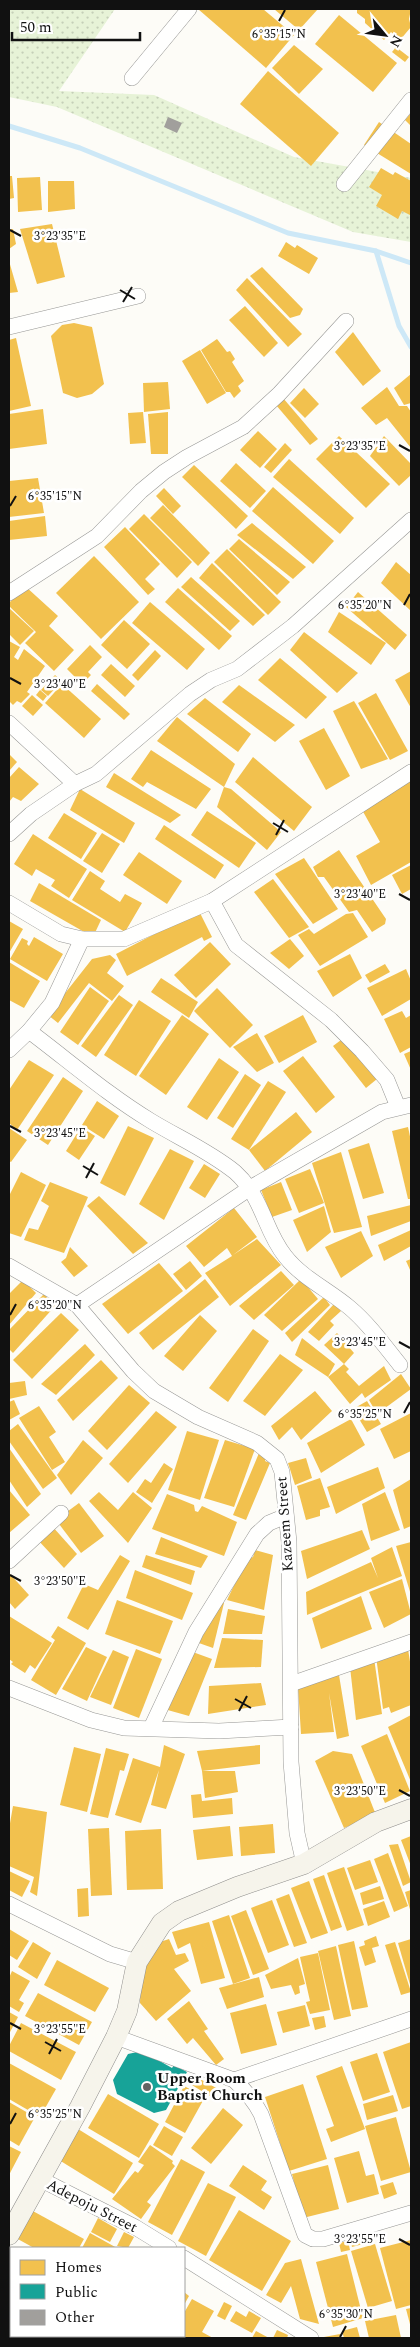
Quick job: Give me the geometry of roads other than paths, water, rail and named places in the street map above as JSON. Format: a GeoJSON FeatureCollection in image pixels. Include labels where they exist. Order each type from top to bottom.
{"type":"FeatureCollection","features":[{"type":"Feature","properties":{"kind":"street"},"geometry":{"type":"LineString","coordinates":[[132,78],[189,9]]}},
{"type":"Feature","properties":{"kind":"street"},"geometry":{"type":"LineString","coordinates":[[344,184],[411,100]]}},
{"type":"Feature","properties":{"kind":"street"},"geometry":{"type":"LineString","coordinates":[[9,327],[138,296]]}},
{"type":"Feature","properties":{"kind":"street"},"geometry":{"type":"LineString","coordinates":[[9,593],[97,536],[164,472],[187,457],[243,427],[279,394],[346,321]]}},
{"type":"Feature","properties":{"kind":"street"},"geometry":{"type":"LineString","coordinates":[[9,834],[32,814],[75,784],[96,774],[190,694],[210,680],[237,668],[293,626],[411,520]]}},
{"type":"Feature","properties":{"kind":"street"},"geometry":{"type":"LineString","coordinates":[[9,723],[75,784]]}},
{"type":"Feature","properties":{"kind":"street"},"geometry":{"type":"LineString","coordinates":[[9,903],[62,934],[82,939],[124,939],[212,901],[411,772]]}},
{"type":"Feature","properties":{"kind":"street"},"geometry":{"type":"LineString","coordinates":[[77,1305],[250,1188],[313,1154],[382,1112],[405,1106],[387,1080],[362,1051],[331,1020],[236,945],[212,901]]}},
{"type":"Feature","properties":{"kind":"street"},"geometry":{"type":"LineString","coordinates":[[9,1050],[29,1031],[52,1003],[82,939]]}},
{"type":"Feature","properties":{"kind":"street"},"geometry":{"type":"LineString","coordinates":[[29,1031],[118,1099],[152,1121],[186,1139],[234,1172],[250,1188],[284,1255],[300,1271],[350,1307],[367,1324],[400,1365]]}},
{"type":"Feature","properties":{"kind":"street","name":"Kazeem Street"},"geometry":{"type":"LineString","coordinates":[[9,1266],[77,1305],[133,1371],[154,1391],[198,1417],[234,1432],[269,1450],[278,1459],[282,1472],[289,1552],[290,1684],[295,1818],[304,1864]]}},
{"type":"Feature","properties":{"kind":"street"},"geometry":{"type":"LineString","coordinates":[[9,1561],[61,1513]]}},
{"type":"Feature","properties":{"kind":"street"},"geometry":{"type":"LineString","coordinates":[[151,1728],[196,1632],[257,1534],[269,1522],[286,1516]]}},
{"type":"Feature","properties":{"kind":"street"},"geometry":{"type":"LineString","coordinates":[[290,1684],[411,1642]]}},
{"type":"Feature","properties":{"kind":"street"},"geometry":{"type":"LineString","coordinates":[[9,1688],[91,1720],[124,1728],[219,1732],[291,1727]]}},
{"type":"Feature","properties":{"kind":"street"},"geometry":{"type":"LineString","coordinates":[[9,2235],[116,2037],[127,2011],[133,1988],[136,1962],[162,1923],[179,1911],[237,1887],[304,1864],[376,1822],[411,1809]]}},
{"type":"Feature","properties":{"kind":"street"},"geometry":{"type":"LineString","coordinates":[[9,1904],[110,1954],[136,1962]]}},
{"type":"Feature","properties":{"kind":"street"},"geometry":{"type":"LineString","coordinates":[[234,2080],[411,2019]]}},
{"type":"Feature","properties":{"kind":"street"},"geometry":{"type":"LineString","coordinates":[[116,2037],[234,2080],[255,2102],[304,2235],[313,2239],[324,2239],[411,2213]]}},
{"type":"Feature","properties":{"kind":"street","name":"Adepoju Street"},"geometry":{"type":"LineString","coordinates":[[40,2179],[135,2227],[167,2247]]}},
{"type":"Feature","properties":{"kind":"street"},"geometry":{"type":"LineString","coordinates":[[185,2259],[311,2338]]}},
{"type":"Feature","properties":{"kind":"waterway"},"geometry":{"type":"LineString","coordinates":[[9,126],[80,148],[288,233],[376,251],[411,263]]}},
{"type":"Feature","properties":{"kind":"waterway"},"geometry":{"type":"LineString","coordinates":[[376,251],[399,326],[411,347]]}},
{"type":"Feature","properties":{"kind":"place","name":"Upper Room Baptist Church"},"geometry":{"type":"Point","coordinates":[147,2087]}}]}
